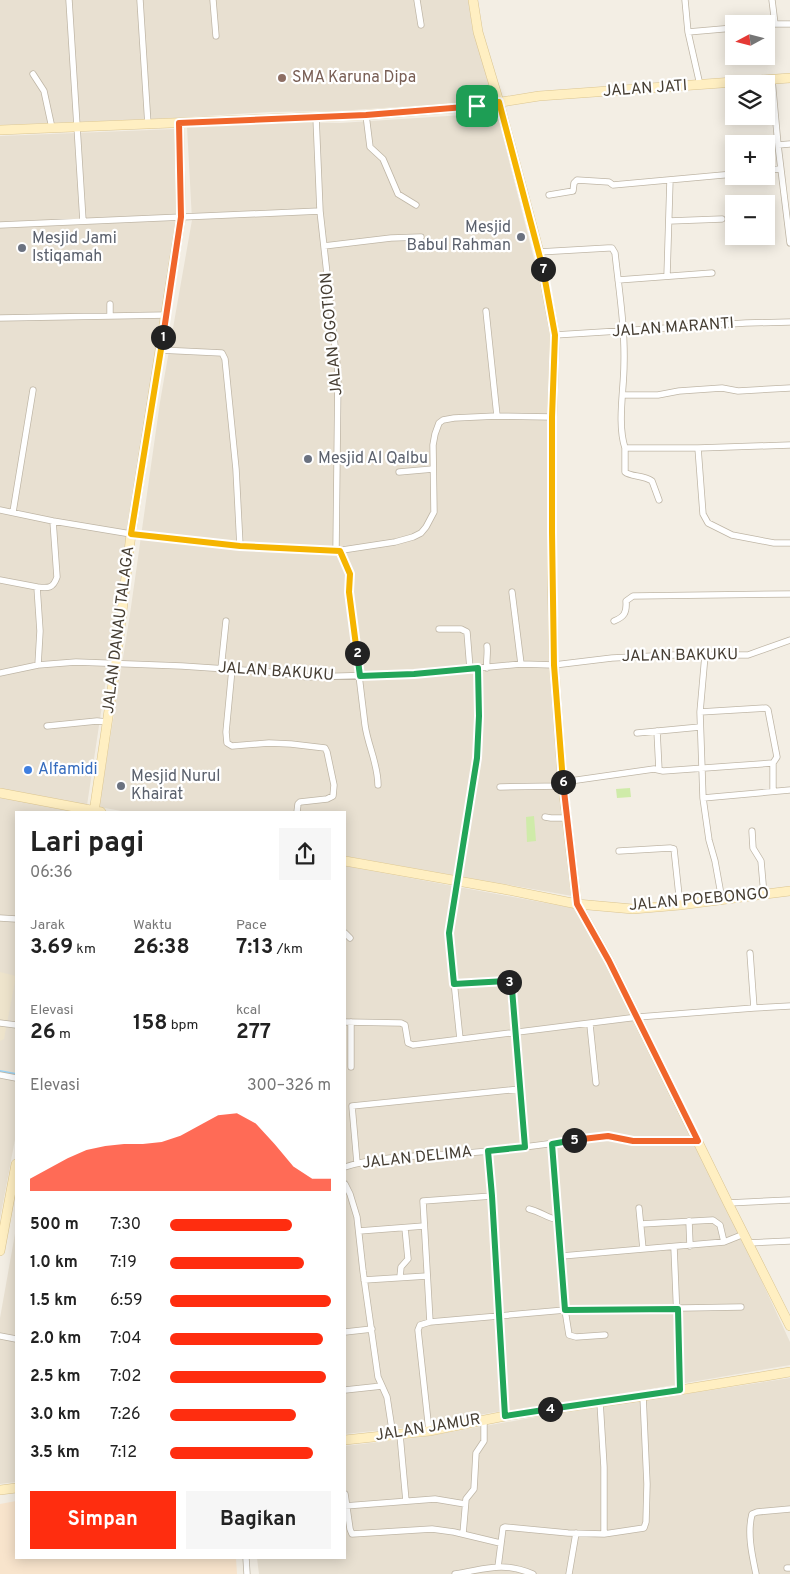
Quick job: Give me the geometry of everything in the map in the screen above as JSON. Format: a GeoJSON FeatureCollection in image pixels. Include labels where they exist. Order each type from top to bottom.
{"type":"FeatureCollection","features":[{"type":"Feature","properties":{"kind":"street"},"geometry":{"type":"LineString","coordinates":[[69,0],[82,221]]}},
{"type":"Feature","properties":{"kind":"street"},"geometry":{"type":"LineString","coordinates":[[140,0],[148,124]]}},
{"type":"Feature","properties":{"kind":"street"},"geometry":{"type":"LineString","coordinates":[[213,0],[216,36]]}},
{"type":"Feature","properties":{"kind":"street"},"geometry":{"type":"LineString","coordinates":[[417,0],[421,25]]}},
{"type":"Feature","properties":{"kind":"street"},"geometry":{"type":"LineString","coordinates":[[473,0],[478,32],[499,102],[539,252],[555,335],[552,417],[554,665],[566,818],[577,904],[638,1018],[790,1326]]}},
{"type":"Feature","properties":{"kind":"street"},"geometry":{"type":"LineString","coordinates":[[685,0],[688,32],[700,85]]}},
{"type":"Feature","properties":{"kind":"street"},"geometry":{"type":"LineString","coordinates":[[772,0],[774,15]]}},
{"type":"Feature","properties":{"kind":"street"},"geometry":{"type":"LineString","coordinates":[[775,24],[790,24]]}},
{"type":"Feature","properties":{"kind":"street"},"geometry":{"type":"LineString","coordinates":[[688,32],[725,29]]}},
{"type":"Feature","properties":{"kind":"street"},"geometry":{"type":"LineString","coordinates":[[33,74],[44,92],[52,128]]}},
{"type":"Feature","properties":{"kind":"street","name":"JALAN JATI"},"geometry":{"type":"LineString","coordinates":[[775,80],[790,78]]}},
{"type":"Feature","properties":{"kind":"street","name":"JALAN JATI"},"geometry":{"type":"LineString","coordinates":[[0,130],[366,115],[477,106],[539,96],[725,83]]}},
{"type":"Feature","properties":{"kind":"street"},"geometry":{"type":"LineString","coordinates":[[775,112],[790,243]]}},
{"type":"Feature","properties":{"kind":"street"},"geometry":{"type":"LineString","coordinates":[[366,115],[370,147],[383,159],[398,194],[416,205]]}},
{"type":"Feature","properties":{"kind":"street","name":"JALAN OGOTION"},"geometry":{"type":"LineString","coordinates":[[316,118],[320,211],[338,373],[338,551]]}},
{"type":"Feature","properties":{"kind":"street","name":"JALAN DANAU TALAGA"},"geometry":{"type":"LineString","coordinates":[[96,811],[131,534],[181,217],[179,123]]}},
{"type":"Feature","properties":{"kind":"street"},"geometry":{"type":"LineString","coordinates":[[778,145],[790,144]]}},
{"type":"Feature","properties":{"kind":"street"},"geometry":{"type":"LineString","coordinates":[[775,169],[781,169]]}},
{"type":"Feature","properties":{"kind":"street"},"geometry":{"type":"LineString","coordinates":[[549,195],[573,191],[574,183],[577,180],[609,182],[613,185],[725,175]]}},
{"type":"Feature","properties":{"kind":"street"},"geometry":{"type":"LineString","coordinates":[[667,276],[670,180]]}},
{"type":"Feature","properties":{"kind":"street"},"geometry":{"type":"LineString","coordinates":[[0,225],[263,215],[320,211]]}},
{"type":"Feature","properties":{"kind":"street"},"geometry":{"type":"LineString","coordinates":[[669,221],[722,219]]}},
{"type":"Feature","properties":{"kind":"street"},"geometry":{"type":"LineString","coordinates":[[324,246],[391,238],[421,237]]}},
{"type":"Feature","properties":{"kind":"street"},"geometry":{"type":"LineString","coordinates":[[539,252],[610,248],[615,253],[624,332],[622,434],[625,448],[625,472],[629,475],[652,480],[660,500]]}},
{"type":"Feature","properties":{"kind":"street"},"geometry":{"type":"LineString","coordinates":[[618,280],[712,273]]}},
{"type":"Feature","properties":{"kind":"street"},"geometry":{"type":"LineString","coordinates":[[110,304],[110,315]]}},
{"type":"Feature","properties":{"kind":"street"},"geometry":{"type":"LineString","coordinates":[[486,311],[497,416]]}},
{"type":"Feature","properties":{"kind":"street"},"geometry":{"type":"LineString","coordinates":[[0,318],[167,314]]}},
{"type":"Feature","properties":{"kind":"street","name":"JALAN MARANTI"},"geometry":{"type":"LineString","coordinates":[[555,335],[790,322]]}},
{"type":"Feature","properties":{"kind":"street"},"geometry":{"type":"LineString","coordinates":[[160,350],[222,353],[225,359],[236,469],[240,546]]}},
{"type":"Feature","properties":{"kind":"street"},"geometry":{"type":"LineString","coordinates":[[623,395],[658,395],[679,391],[722,388],[738,391],[790,388]]}},
{"type":"Feature","properties":{"kind":"street"},"geometry":{"type":"LineString","coordinates":[[13,512],[33,390]]}},
{"type":"Feature","properties":{"kind":"street"},"geometry":{"type":"LineString","coordinates":[[0,510],[131,534],[240,546],[338,551],[395,542],[421,533],[434,512],[434,434],[439,423],[443,420],[454,418],[497,416],[552,417]]}},
{"type":"Feature","properties":{"kind":"street"},"geometry":{"type":"LineString","coordinates":[[625,448],[790,445]]}},
{"type":"Feature","properties":{"kind":"street"},"geometry":{"type":"LineString","coordinates":[[698,448],[702,514],[708,523],[732,535],[774,543],[790,543]]}},
{"type":"Feature","properties":{"kind":"street"},"geometry":{"type":"LineString","coordinates":[[399,472],[433,469]]}},
{"type":"Feature","properties":{"kind":"street"},"geometry":{"type":"LineString","coordinates":[[0,580],[37,587],[51,587],[54,584],[57,577],[53,521]]}},
{"type":"Feature","properties":{"kind":"street"},"geometry":{"type":"LineString","coordinates":[[338,551],[350,574],[349,592],[366,735],[378,771],[378,785]]}},
{"type":"Feature","properties":{"kind":"street"},"geometry":{"type":"LineString","coordinates":[[37,587],[40,631],[38,665]]}},
{"type":"Feature","properties":{"kind":"street"},"geometry":{"type":"LineString","coordinates":[[512,592],[521,664]]}},
{"type":"Feature","properties":{"kind":"street"},"geometry":{"type":"LineString","coordinates":[[614,621],[623,617],[627,609],[626,601],[634,596],[790,594]]}},
{"type":"Feature","properties":{"kind":"street"},"geometry":{"type":"LineString","coordinates":[[221,669],[226,621]]}},
{"type":"Feature","properties":{"kind":"street"},"geometry":{"type":"LineString","coordinates":[[439,628],[467,632],[470,669]]}},
{"type":"Feature","properties":{"kind":"street","name":"JALAN BAKUKU"},"geometry":{"type":"LineString","coordinates":[[0,672],[38,665],[76,662],[232,669],[307,677],[414,674],[521,664],[554,665],[612,658],[748,654],[790,640]]}},
{"type":"Feature","properties":{"kind":"street"},"geometry":{"type":"LineString","coordinates":[[487,646],[487,668]]}},
{"type":"Feature","properties":{"kind":"street"},"geometry":{"type":"LineString","coordinates":[[705,655],[700,712],[703,798],[709,840],[722,900]]}},
{"type":"Feature","properties":{"kind":"street"},"geometry":{"type":"LineString","coordinates":[[460,1039],[449,926],[477,758],[479,716],[478,668]]}},
{"type":"Feature","properties":{"kind":"street"},"geometry":{"type":"LineString","coordinates":[[232,669],[226,732],[228,743],[232,746],[269,743],[291,744],[325,748],[327,752],[334,785],[333,796],[327,799],[300,802],[297,811]]}},
{"type":"Feature","properties":{"kind":"street"},"geometry":{"type":"LineString","coordinates":[[700,712],[766,708],[768,710],[777,757],[773,763],[773,791]]}},
{"type":"Feature","properties":{"kind":"street"},"geometry":{"type":"LineString","coordinates":[[47,726],[97,721],[108,722]]}},
{"type":"Feature","properties":{"kind":"street"},"geometry":{"type":"LineString","coordinates":[[637,733],[700,727]]}},
{"type":"Feature","properties":{"kind":"street"},"geometry":{"type":"LineString","coordinates":[[657,732],[659,770]]}},
{"type":"Feature","properties":{"kind":"street"},"geometry":{"type":"LineString","coordinates":[[500,786],[563,784],[638,770],[702,769],[773,763]]}},
{"type":"Feature","properties":{"kind":"street"},"geometry":{"type":"LineString","coordinates":[[703,798],[790,790]]}},
{"type":"Feature","properties":{"kind":"street"},"geometry":{"type":"LineString","coordinates":[[0,793],[91,811]]}},
{"type":"Feature","properties":{"kind":"street"},"geometry":{"type":"LineString","coordinates":[[546,817],[566,818]]}},
{"type":"Feature","properties":{"kind":"street"},"geometry":{"type":"LineString","coordinates":[[752,831],[753,848],[762,866],[764,895]]}},
{"type":"Feature","properties":{"kind":"street"},"geometry":{"type":"LineString","coordinates":[[619,851],[674,849],[680,905]]}},
{"type":"Feature","properties":{"kind":"street","name":"JALAN POEBONGO"},"geometry":{"type":"LineString","coordinates":[[346,861],[577,904],[633,909],[790,891]]}},
{"type":"Feature","properties":{"kind":"street"},"geometry":{"type":"LineString","coordinates":[[0,918],[15,919]]}},
{"type":"Feature","properties":{"kind":"street"},"geometry":{"type":"LineString","coordinates":[[346,934],[350,938]]}},
{"type":"Feature","properties":{"kind":"street"},"geometry":{"type":"LineString","coordinates":[[750,953],[754,1008]]}},
{"type":"Feature","properties":{"kind":"street"},"geometry":{"type":"LineString","coordinates":[[454,984],[506,981],[511,986],[525,1147]]}},
{"type":"Feature","properties":{"kind":"street"},"geometry":{"type":"LineString","coordinates":[[351,1067],[348,1022],[401,1023],[404,1025],[408,1043],[412,1045],[638,1018],[790,1006]]}},
{"type":"Feature","properties":{"kind":"street"},"geometry":{"type":"LineString","coordinates":[[0,1022],[15,1025]]}},
{"type":"Feature","properties":{"kind":"street"},"geometry":{"type":"LineString","coordinates":[[590,1024],[596,1083]]}},
{"type":"Feature","properties":{"kind":"street"},"geometry":{"type":"LineString","coordinates":[[0,1075],[15,1078]]}},
{"type":"Feature","properties":{"kind":"street"},"geometry":{"type":"LineString","coordinates":[[346,1107],[520,1089]]}},
{"type":"Feature","properties":{"kind":"street"},"geometry":{"type":"LineString","coordinates":[[352,1106],[357,1163]]}},
{"type":"Feature","properties":{"kind":"street","name":"JALAN DELIMA"},"geometry":{"type":"LineString","coordinates":[[346,1167],[357,1163],[391,1159],[488,1151],[608,1136],[633,1141],[698,1141]]}},
{"type":"Feature","properties":{"kind":"street"},"geometry":{"type":"LineString","coordinates":[[552,1144],[565,1310],[570,1336],[605,1335]]}},
{"type":"Feature","properties":{"kind":"street"},"geometry":{"type":"LineString","coordinates":[[488,1151],[505,1416]]}},
{"type":"Feature","properties":{"kind":"street"},"geometry":{"type":"LineString","coordinates":[[0,1251],[2,1222],[15,1168]]}},
{"type":"Feature","properties":{"kind":"street","name":"JALAN DELIMA"},"geometry":{"type":"LineString","coordinates":[[346,1186],[354,1205],[359,1231],[378,1377],[387,1397],[397,1435],[406,1501]]}},
{"type":"Feature","properties":{"kind":"street"},"geometry":{"type":"LineString","coordinates":[[430,1322],[423,1201],[492,1196]]}},
{"type":"Feature","properties":{"kind":"street"},"geometry":{"type":"LineString","coordinates":[[728,1203],[790,1200]]}},
{"type":"Feature","properties":{"kind":"street"},"geometry":{"type":"LineString","coordinates":[[639,1208],[643,1249]]}},
{"type":"Feature","properties":{"kind":"street"},"geometry":{"type":"LineString","coordinates":[[529,1209],[539,1212],[548,1219],[558,1220]]}},
{"type":"Feature","properties":{"kind":"street"},"geometry":{"type":"LineString","coordinates":[[641,1224],[711,1220],[718,1223],[724,1242]]}},
{"type":"Feature","properties":{"kind":"street"},"geometry":{"type":"LineString","coordinates":[[689,1221],[690,1246]]}},
{"type":"Feature","properties":{"kind":"street"},"geometry":{"type":"LineString","coordinates":[[359,1231],[424,1226]]}},
{"type":"Feature","properties":{"kind":"street"},"geometry":{"type":"LineString","coordinates":[[400,1277],[402,1267],[407,1260],[405,1228]]}},
{"type":"Feature","properties":{"kind":"street"},"geometry":{"type":"LineString","coordinates":[[562,1256],[724,1242],[744,1234]]}},
{"type":"Feature","properties":{"kind":"street"},"geometry":{"type":"LineString","coordinates":[[748,1243],[790,1241]]}},
{"type":"Feature","properties":{"kind":"street"},"geometry":{"type":"LineString","coordinates":[[674,1247],[680,1390]]}},
{"type":"Feature","properties":{"kind":"street"},"geometry":{"type":"LineString","coordinates":[[364,1280],[427,1276]]}},
{"type":"Feature","properties":{"kind":"street"},"geometry":{"type":"LineString","coordinates":[[429,1431],[418,1330],[420,1326],[430,1322],[565,1310],[741,1307]]}},
{"type":"Feature","properties":{"kind":"street"},"geometry":{"type":"LineString","coordinates":[[346,1332],[372,1329]]}},
{"type":"Feature","properties":{"kind":"street"},"geometry":{"type":"LineString","coordinates":[[0,1336],[15,1339]]}},
{"type":"Feature","properties":{"kind":"street","name":"JALAN JAMUR"},"geometry":{"type":"LineString","coordinates":[[346,1440],[429,1431],[505,1416],[790,1372]]}},
{"type":"Feature","properties":{"kind":"street"},"geometry":{"type":"LineString","coordinates":[[346,1390],[382,1386]]}},
{"type":"Feature","properties":{"kind":"street"},"geometry":{"type":"LineString","coordinates":[[498,1567],[503,1528],[604,1534],[639,1530],[646,1526],[647,1484],[643,1396]]}},
{"type":"Feature","properties":{"kind":"street"},"geometry":{"type":"LineString","coordinates":[[600,1402],[604,1467],[604,1534]]}},
{"type":"Feature","properties":{"kind":"street"},"geometry":{"type":"LineString","coordinates":[[463,1534],[466,1497],[474,1489],[476,1453],[484,1441],[484,1420]]}},
{"type":"Feature","properties":{"kind":"street"},"geometry":{"type":"LineString","coordinates":[[0,1490],[15,1488]]}},
{"type":"Feature","properties":{"kind":"street"},"geometry":{"type":"LineString","coordinates":[[465,1504],[434,1499],[346,1505],[352,1534],[432,1529],[500,1543]]}},
{"type":"Feature","properties":{"kind":"street"},"geometry":{"type":"LineString","coordinates":[[756,1574],[752,1554],[750,1521],[752,1514],[790,1509]]}},
{"type":"Feature","properties":{"kind":"street"},"geometry":{"type":"LineString","coordinates":[[569,1574],[576,1533]]}},
{"type":"Feature","properties":{"kind":"street"},"geometry":{"type":"LineString","coordinates":[[246,1559],[247,1574]]}},
{"type":"Feature","properties":{"kind":"street"},"geometry":{"type":"LineString","coordinates":[[455,1574],[498,1567],[515,1567],[533,1574]]}},
{"type":"Feature","properties":{"kind":"shaded area"},"geometry":{"type":"Polygon","coordinates":[[[0,0],[469,0],[472,26],[494,99],[338,111],[269,112],[176,118],[0,125],[0,0]]]}},
{"type":"Feature","properties":{"kind":"shaded area"},"geometry":{"type":"Polygon","coordinates":[[[496,109],[551,335],[552,653],[572,896],[346,856],[346,811],[121,811],[99,807],[130,614],[160,402],[192,220],[187,127],[293,122],[340,123],[463,115],[496,109]]]}},
{"type":"Feature","properties":{"kind":"shaded area"},"geometry":{"type":"Polygon","coordinates":[[[175,129],[177,227],[147,407],[86,811],[15,811],[15,1139],[0,1219],[0,136],[175,129]]]}},
{"type":"Feature","properties":{"kind":"shaded area"},"geometry":{"type":"Polygon","coordinates":[[[346,866],[578,909],[704,1156],[790,1342],[790,1365],[569,1403],[496,1412],[411,1427],[346,1434],[346,866]]]}},
{"type":"Feature","properties":{"kind":"shaded area"},"geometry":{"type":"Polygon","coordinates":[[[0,972],[15,976],[15,981],[4,1039],[0,1041],[0,972]]]}},
{"type":"Feature","properties":{"kind":"shaded area"},"geometry":{"type":"Polygon","coordinates":[[[15,1234],[15,1482],[0,1484],[0,1318],[15,1234]]]}},
{"type":"Feature","properties":{"kind":"shaded area"},"geometry":{"type":"Polygon","coordinates":[[[790,1378],[790,1574],[259,1574],[257,1559],[346,1559],[346,1446],[422,1437],[536,1417],[790,1378]]]}},
{"type":"Feature","properties":{"kind":"shaded area"},"geometry":{"type":"Polygon","coordinates":[[[15,1501],[15,1559],[236,1559],[237,1574],[0,1574],[0,1504],[15,1501]]]}},
{"type":"Feature","properties":{"kind":"green space"},"geometry":{"type":"Polygon","coordinates":[[[630,788],[631,797],[617,798],[616,789],[630,788]]]}},
{"type":"Feature","properties":{"kind":"green space"},"geometry":{"type":"Polygon","coordinates":[[[534,816],[536,841],[527,842],[526,817],[534,816]]]}},
{"type":"Feature","properties":{"kind":"waterway"},"geometry":{"type":"LineString","coordinates":[[0,1071],[15,1074]]}},
{"type":"Feature","properties":{"kind":"place","name":"SMA Karuna Dipa"},"geometry":{"type":"Point","coordinates":[282,78]}},
{"type":"Feature","properties":{"kind":"place","name":"Mesjid Babul Rahman"},"geometry":{"type":"Point","coordinates":[521,237]}},
{"type":"Feature","properties":{"kind":"place","name":"Mesjid Jami Istiqamah"},"geometry":{"type":"Point","coordinates":[22,248]}},
{"type":"Feature","properties":{"kind":"place","name":"Mesjid Al Qalbu"},"geometry":{"type":"Point","coordinates":[308,459]}},
{"type":"Feature","properties":{"kind":"place","name":"Alfamidi"},"geometry":{"type":"Point","coordinates":[28,770]}},
{"type":"Feature","properties":{"kind":"place","name":"Mesjid Nurul Khairat"},"geometry":{"type":"Point","coordinates":[121,786]}},
{"type":"Feature","properties":{"kind":"route"},"geometry":{"type":"LineString","coordinates":[[499,102],[539,252],[555,335],[552,417],[554,665],[566,818],[577,904],[609,961],[698,1141],[633,1141],[614,1136],[604,1136],[552,1144],[565,1310],[678,1309],[680,1390],[505,1416],[488,1151],[525,1147],[512,989],[509,982],[506,981],[454,984],[449,933],[466,816],[477,758],[479,716],[478,668],[414,674],[360,676],[349,592],[350,574],[340,551],[240,546],[131,534],[181,217],[179,123],[366,115],[477,106],[499,102]]}}]}
